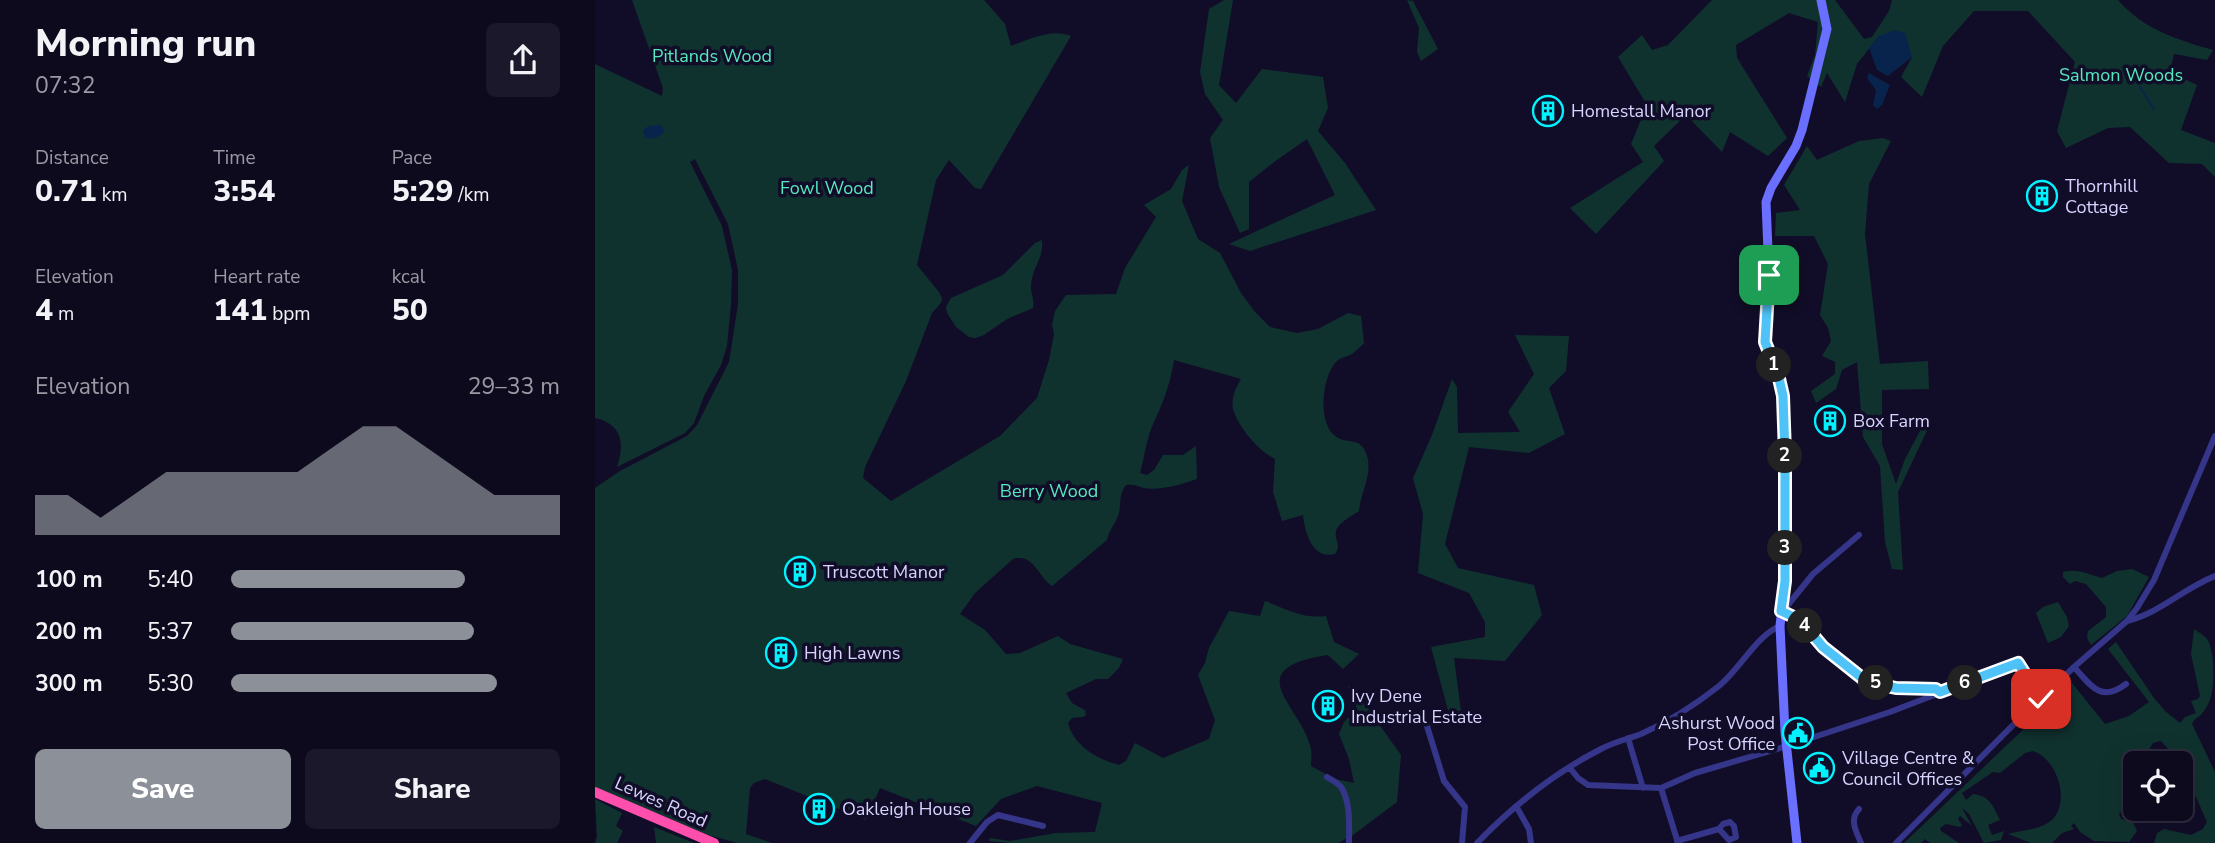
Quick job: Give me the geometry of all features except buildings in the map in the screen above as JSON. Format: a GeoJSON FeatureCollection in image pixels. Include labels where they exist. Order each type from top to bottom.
{"type":"FeatureCollection","features":[{"type":"Feature","properties":{"kind":"highway","name":"Lewes Road"},"geometry":{"type":"LineString","coordinates":[[595,792],[714,843]]}},
{"type":"Feature","properties":{"kind":"street"},"geometry":{"type":"LineString","coordinates":[[1797,843],[1787,747],[1780,625],[1785,581],[1783,396],[1778,374],[1765,342],[1769,242],[1766,202],[1799,138],[1827,29],[1821,0]]}},
{"type":"Feature","properties":{"kind":"street"},"geometry":{"type":"LineString","coordinates":[[1896,843],[2074,667],[2127,621],[2154,580],[2215,436]]}},
{"type":"Feature","properties":{"kind":"street"},"geometry":{"type":"LineString","coordinates":[[1782,611],[1813,574],[1859,535]]}},
{"type":"Feature","properties":{"kind":"street"},"geometry":{"type":"LineString","coordinates":[[2127,621],[2144,617],[2201,581],[2215,576]]}},
{"type":"Feature","properties":{"kind":"street"},"geometry":{"type":"LineString","coordinates":[[1782,611],[1800,620],[1823,647],[1867,682],[1896,688],[1936,689],[1940,692]]}},
{"type":"Feature","properties":{"kind":"street"},"geometry":{"type":"LineString","coordinates":[[1477,843],[1516,806],[1570,768],[1599,750],[1673,719],[1719,686],[1737,670],[1767,633],[1780,625]]}},
{"type":"Feature","properties":{"kind":"street"},"geometry":{"type":"LineString","coordinates":[[1570,768],[1588,785],[1661,788],[1695,774],[1787,747],[2018,663],[2041,699]]}},
{"type":"Feature","properties":{"kind":"street"},"geometry":{"type":"LineString","coordinates":[[2074,667],[2100,692],[2115,692],[2126,684]]}},
{"type":"Feature","properties":{"kind":"street"},"geometry":{"type":"LineString","coordinates":[[2092,687],[2099,680]]}},
{"type":"Feature","properties":{"kind":"street"},"geometry":{"type":"LineString","coordinates":[[1426,723],[1444,781],[1465,807],[1462,843]]}},
{"type":"Feature","properties":{"kind":"street"},"geometry":{"type":"LineString","coordinates":[[1628,738],[1643,788]]}},
{"type":"Feature","properties":{"kind":"street"},"geometry":{"type":"LineString","coordinates":[[1327,778],[1341,788],[1344,795],[1349,843]]}},
{"type":"Feature","properties":{"kind":"street"},"geometry":{"type":"LineString","coordinates":[[1661,788],[1677,842],[1719,829]]}},
{"type":"Feature","properties":{"kind":"street"},"geometry":{"type":"LineString","coordinates":[[1516,806],[1529,829],[1531,843]]}},
{"type":"Feature","properties":{"kind":"street"},"geometry":{"type":"LineString","coordinates":[[1859,809],[1854,814],[1853,822],[1861,843]]}},
{"type":"Feature","properties":{"kind":"street"},"geometry":{"type":"LineString","coordinates":[[970,843],[987,822],[998,815],[1043,826]]}},
{"type":"Feature","properties":{"kind":"green space"},"geometry":{"type":"Polygon","coordinates":[[[632,0],[984,0],[1005,24],[1011,46],[1049,34],[1071,36],[981,189],[975,188],[949,160],[936,180],[917,265],[939,292],[941,303],[932,313],[906,381],[865,467],[863,478],[891,501],[1000,436],[1037,398],[1049,360],[1055,311],[1066,295],[1116,294],[1125,268],[1156,217],[1144,205],[1171,189],[1182,170],[1189,165],[1182,201],[1198,239],[1220,253],[1241,293],[1270,327],[1297,333],[1318,329],[1348,313],[1361,316],[1364,343],[1352,354],[1339,360],[1332,368],[1325,387],[1324,410],[1329,429],[1339,439],[1360,444],[1366,453],[1369,468],[1359,511],[1337,528],[1338,548],[1335,554],[1327,555],[1315,549],[1308,536],[1303,515],[1282,521],[1273,492],[1275,459],[1251,439],[1234,412],[1234,395],[1241,379],[1174,360],[1165,395],[1149,434],[1140,473],[1147,475],[1154,470],[1163,455],[1183,455],[1196,446],[1197,479],[1157,489],[1126,485],[1121,495],[1119,513],[1107,540],[1052,586],[1026,559],[1013,559],[975,593],[960,614],[985,630],[1006,654],[1020,653],[1058,636],[1070,644],[1123,659],[1119,668],[1108,679],[1096,679],[1066,693],[1072,703],[1085,710],[1086,715],[1072,718],[1068,723],[1075,738],[1095,755],[1119,765],[1126,761],[1135,743],[1163,758],[1209,739],[1215,720],[1198,675],[1229,611],[1260,616],[1265,601],[1302,615],[1326,616],[1334,642],[1359,654],[1343,669],[1328,655],[1300,661],[1285,670],[1280,680],[1282,691],[1305,733],[1311,749],[1311,766],[1335,779],[1354,783],[1349,759],[1339,734],[1344,722],[1357,709],[1348,686],[1354,689],[1401,755],[1397,802],[1338,843],[1012,843],[989,841],[990,838],[1010,841],[1056,833],[1095,832],[1102,803],[1037,786],[1001,799],[976,826],[880,788],[866,820],[765,779],[754,783],[750,788],[746,834],[772,843],[738,843],[708,835],[595,787],[595,488],[620,471],[687,436],[697,425],[729,362],[738,304],[738,270],[728,224],[695,159],[690,162],[722,226],[732,270],[727,346],[694,423],[685,433],[617,467],[621,450],[619,436],[611,425],[595,418],[595,64],[662,96],[663,88],[632,0]]]}},
{"type":"Feature","properties":{"kind":"green space"},"geometry":{"type":"Polygon","coordinates":[[[1224,0],[1233,0],[1219,85],[1236,103],[1262,69],[1323,77],[1328,108],[1318,131],[1345,163],[1376,210],[1250,251],[1229,244],[1335,195],[1307,139],[1249,182],[1249,229],[1240,233],[1219,187],[1210,138],[1223,120],[1205,94],[1200,72],[1209,9],[1224,0]]]}},
{"type":"Feature","properties":{"kind":"green space"},"geometry":{"type":"Polygon","coordinates":[[[1407,0],[1413,1],[1438,49],[1421,61],[1417,52],[1419,28],[1407,0]]]}},
{"type":"Feature","properties":{"kind":"green space","name":"Salmon Woods"},"geometry":{"type":"Polygon","coordinates":[[[1712,0],[1835,0],[1864,39],[1872,37],[1889,11],[1892,0],[2118,0],[2138,19],[2150,26],[2213,50],[2207,60],[2174,54],[2170,72],[2197,85],[2181,130],[2215,143],[2215,177],[2202,164],[2169,163],[2130,127],[2108,128],[2066,148],[2057,131],[2075,62],[2028,11],[1974,11],[1943,46],[1922,97],[1901,77],[1912,57],[1879,36],[1857,64],[1845,102],[1827,73],[1821,87],[1807,76],[1815,55],[1818,22],[1789,13],[1736,45],[1737,58],[1787,138],[1768,156],[1730,132],[1722,152],[1686,115],[1654,146],[1664,161],[1596,234],[1570,208],[1643,162],[1631,144],[1647,105],[1618,57],[1642,35],[1652,50],[1668,45],[1712,0]]]}},
{"type":"Feature","properties":{"kind":"green space"},"geometry":{"type":"Polygon","coordinates":[[[1883,138],[1891,141],[1869,184],[1865,234],[1880,364],[1928,361],[1929,389],[1882,390],[1882,444],[1896,484],[1905,459],[1928,416],[1932,420],[1898,492],[1903,570],[1892,569],[1885,542],[1880,466],[1863,437],[1857,362],[1842,370],[1836,389],[1816,403],[1811,391],[1835,374],[1835,362],[1822,356],[1831,341],[1828,328],[1820,315],[1828,264],[1814,236],[1775,236],[1776,213],[1800,210],[1784,185],[1807,146],[1817,160],[1859,141],[1883,138]]]}},
{"type":"Feature","properties":{"kind":"green space"},"geometry":{"type":"Polygon","coordinates":[[[1042,240],[1031,285],[1033,308],[1007,319],[975,338],[969,337],[956,327],[947,313],[946,307],[951,298],[1003,275],[1035,243],[1042,240]]]}},
{"type":"Feature","properties":{"kind":"green space"},"geometry":{"type":"Polygon","coordinates":[[[1515,335],[1569,336],[1566,371],[1549,388],[1565,434],[1529,453],[1469,447],[1445,544],[1458,568],[1534,585],[1542,615],[1505,661],[1454,658],[1461,711],[1449,714],[1431,647],[1485,637],[1485,622],[1469,593],[1418,573],[1423,514],[1413,478],[1452,379],[1457,387],[1458,433],[1520,432],[1508,412],[1534,374],[1515,335]]]}},
{"type":"Feature","properties":{"kind":"green space"},"geometry":{"type":"Polygon","coordinates":[[[2132,569],[2149,577],[2127,616],[2091,645],[2087,638],[2088,631],[2106,617],[2106,607],[2086,584],[2075,581],[2070,584],[2063,577],[2063,572],[2078,571],[2102,578],[2117,571],[2132,569]]]}},
{"type":"Feature","properties":{"kind":"green space"},"geometry":{"type":"Polygon","coordinates":[[[2058,602],[2069,626],[2061,637],[2048,643],[2036,613],[2043,607],[2058,602]]]}},
{"type":"Feature","properties":{"kind":"green space"},"geometry":{"type":"Polygon","coordinates":[[[2194,629],[2208,640],[2213,663],[2210,700],[2192,724],[2215,772],[2215,843],[2154,843],[2157,833],[2164,829],[2191,835],[2203,829],[2207,822],[2193,790],[2193,751],[2170,751],[2161,741],[2153,743],[2148,751],[2123,751],[2123,809],[2119,814],[2123,821],[2133,822],[2137,831],[2129,842],[2094,841],[2080,832],[2074,823],[2071,826],[2074,829],[2062,833],[2052,843],[2031,843],[2008,834],[2046,824],[2059,808],[2061,797],[2056,774],[2042,756],[2033,751],[2025,753],[2000,773],[1993,772],[1962,793],[1966,800],[1973,794],[1984,797],[1991,803],[2000,820],[1988,825],[1992,835],[2004,831],[2001,840],[1984,843],[1969,814],[1962,808],[1972,826],[1960,816],[1960,827],[1946,824],[1940,828],[1959,843],[1930,843],[1925,839],[1921,843],[1904,843],[2072,683],[2105,724],[2129,716],[2149,702],[2108,649],[2116,642],[2165,711],[2180,723],[2185,717],[2196,713],[2191,701],[2200,696],[2191,654],[2194,629]]]}},
{"type":"Feature","properties":{"kind":"green space"},"geometry":{"type":"Polygon","coordinates":[[[595,799],[622,813],[616,826],[623,831],[617,843],[595,843],[595,799]]]}},
{"type":"Feature","properties":{"kind":"green space"},"geometry":{"type":"Polygon","coordinates":[[[654,827],[694,843],[656,843],[654,827]]]}},
{"type":"Feature","properties":{"kind":"water"},"geometry":{"type":"Polygon","coordinates":[[[1894,30],[1905,33],[1912,57],[1888,76],[1877,70],[1869,48],[1879,36],[1894,30]]]}},
{"type":"Feature","properties":{"kind":"water"},"geometry":{"type":"Polygon","coordinates":[[[1869,73],[1890,85],[1882,105],[1877,109],[1873,105],[1876,90],[1867,78],[1869,73]]]}},
{"type":"Feature","properties":{"kind":"water"},"geometry":{"type":"Polygon","coordinates":[[[661,125],[665,131],[661,135],[645,138],[643,131],[648,126],[661,125]]]}},
{"type":"Feature","properties":{"kind":"waterway"},"geometry":{"type":"LineString","coordinates":[[2140,87],[2154,109]]}},
{"type":"Feature","properties":{"kind":"place","name":"Homestall Manor"},"geometry":{"type":"Point","coordinates":[1548,111]}},
{"type":"Feature","properties":{"kind":"place","name":"Thornhill Cottage"},"geometry":{"type":"Point","coordinates":[2042,196]}},
{"type":"Feature","properties":{"kind":"place","name":"Box Farm"},"geometry":{"type":"Point","coordinates":[1830,421]}},
{"type":"Feature","properties":{"kind":"place","name":"Truscott Manor"},"geometry":{"type":"Point","coordinates":[800,572]}},
{"type":"Feature","properties":{"kind":"place","name":"High Lawns"},"geometry":{"type":"Point","coordinates":[781,653]}},
{"type":"Feature","properties":{"kind":"place","name":"Ivy Dene Industrial Estate"},"geometry":{"type":"Point","coordinates":[1328,706]}},
{"type":"Feature","properties":{"kind":"place","name":"Ashurst Wood Post Office"},"geometry":{"type":"Point","coordinates":[1798,733]}},
{"type":"Feature","properties":{"kind":"place","name":"Village Centre & Council Offices"},"geometry":{"type":"Point","coordinates":[1819,768]}},
{"type":"Feature","properties":{"kind":"place","name":"Oakleigh House"},"geometry":{"type":"Point","coordinates":[819,809]}},
{"type":"Feature","properties":{"kind":"route"},"geometry":{"type":"LineString","coordinates":[[1769,275],[1765,342],[1778,374],[1783,396],[1785,581],[1781,611],[1800,620],[1823,647],[1867,682],[1896,688],[1936,689],[1940,692],[2018,663],[2041,699]]}},
{"type":"Feature","properties":{"kind":"park label","name":"Pitlands Wood"},"geometry":{"type":"Point","coordinates":[712,56]}},
{"type":"Feature","properties":{"kind":"park label","name":"Fowl Wood"},"geometry":{"type":"Point","coordinates":[827,188]}},
{"type":"Feature","properties":{"kind":"park label","name":"Berry Wood"},"geometry":{"type":"Point","coordinates":[1049,491]}}]}
